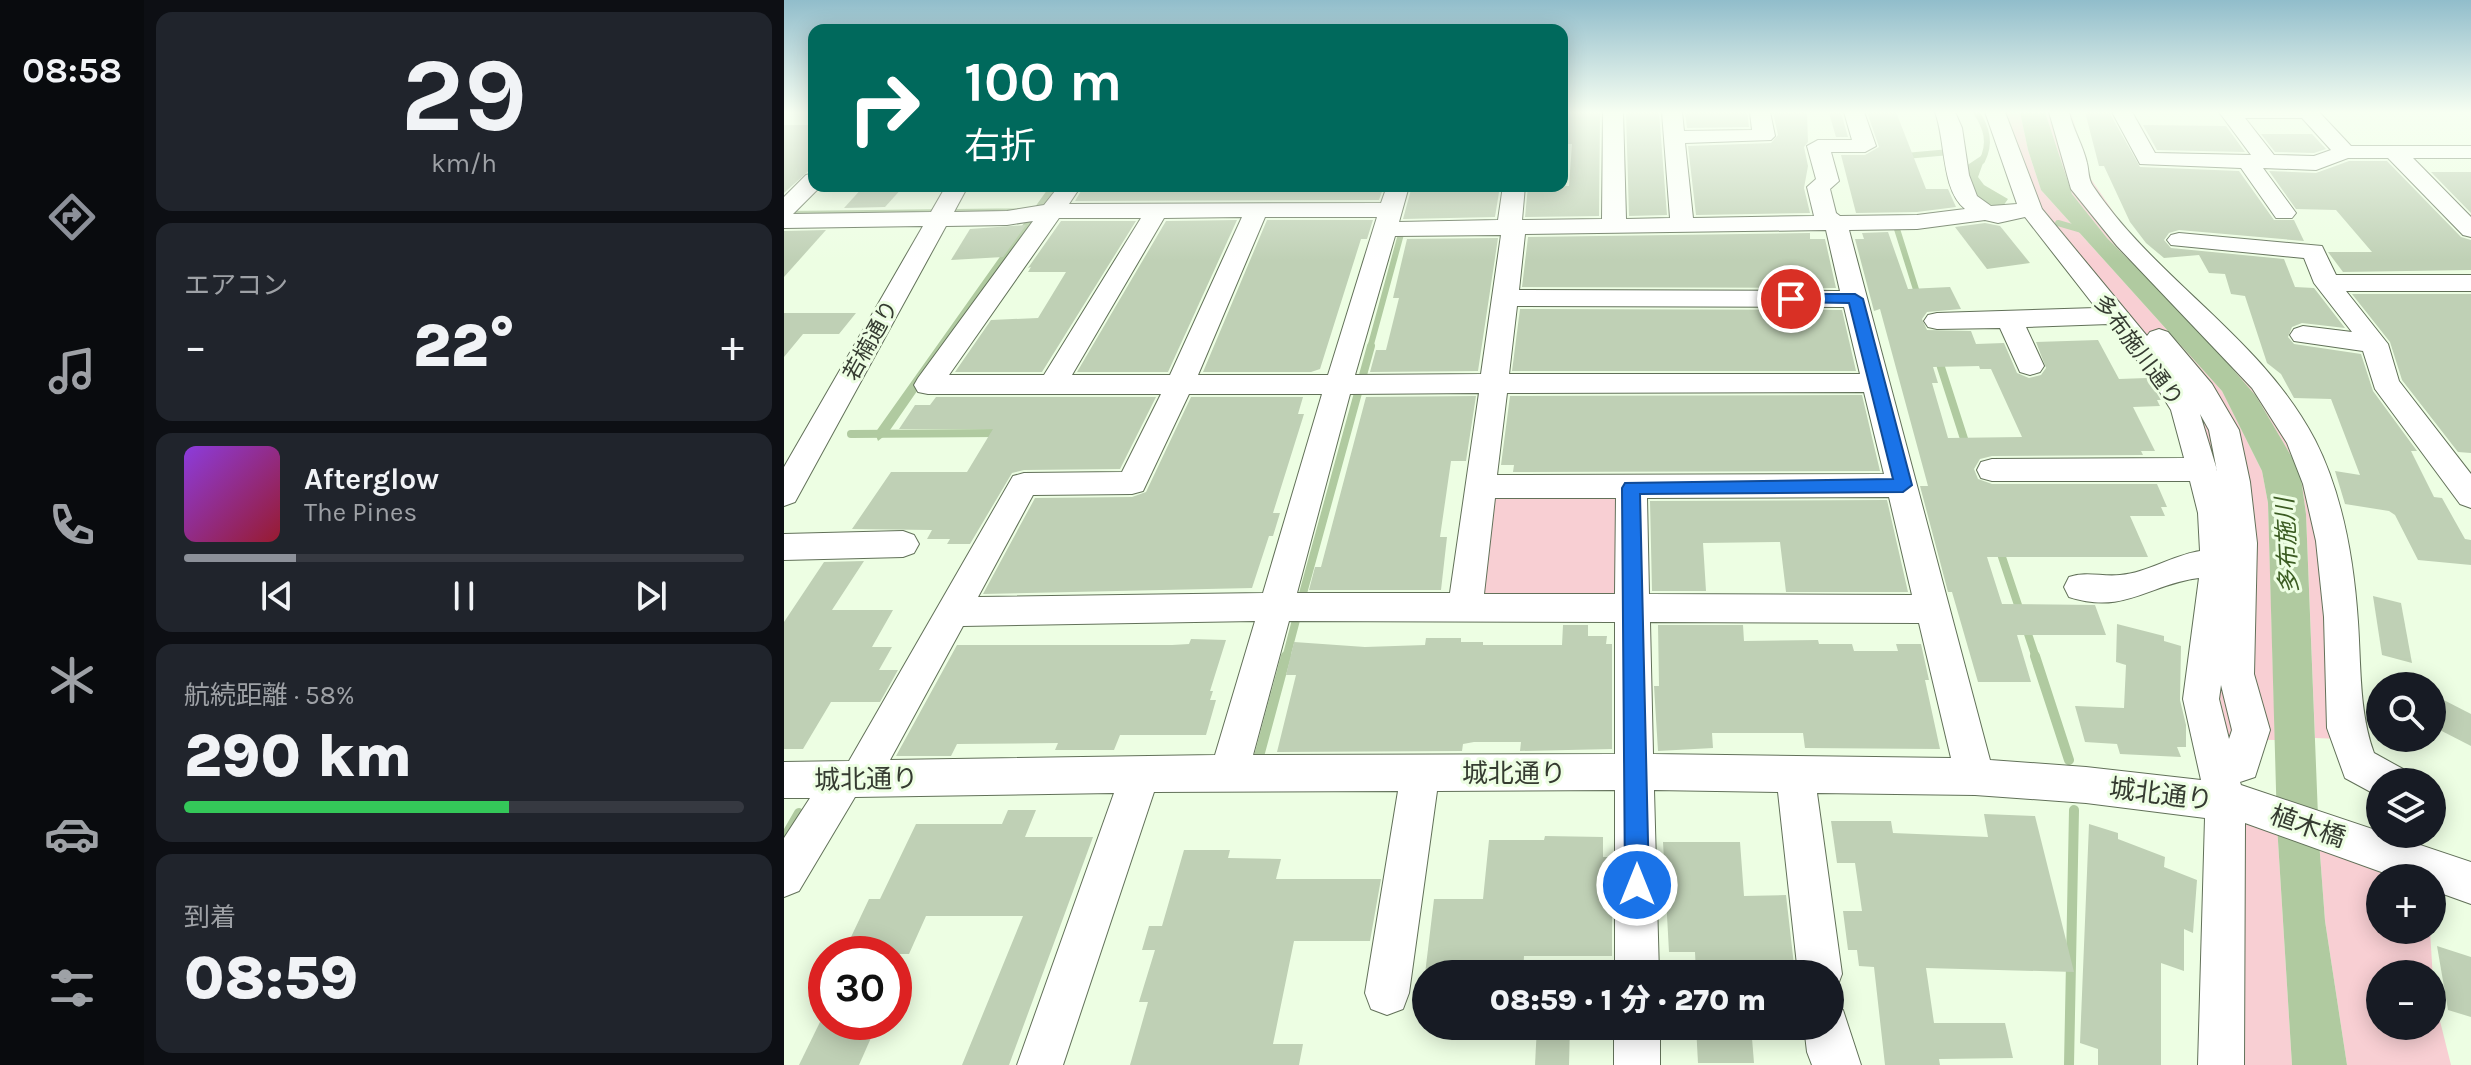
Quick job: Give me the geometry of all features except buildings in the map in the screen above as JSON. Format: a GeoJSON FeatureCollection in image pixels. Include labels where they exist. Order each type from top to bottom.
{"type":"FeatureCollection","features":[{"type":"Feature","properties":{"kind":"street"},"geometry":{"type":"LineString","coordinates":[[1613,162],[1614,227]]}},
{"type":"Feature","properties":{"kind":"street"},"geometry":{"type":"LineString","coordinates":[[1677,162],[1682,227]]}},
{"type":"Feature","properties":{"kind":"street"},"geometry":{"type":"LineString","coordinates":[[1822,162],[1828,181],[1818,187],[1825,216],[1836,224],[1975,777]]}},
{"type":"Feature","properties":{"kind":"street"},"geometry":{"type":"LineString","coordinates":[[1959,162],[1958,182],[1965,200],[1985,213],[2014,220],[2057,259],[2079,270]]}},
{"type":"Feature","properties":{"kind":"street","name":"多布施川通り"},"geometry":{"type":"LineString","coordinates":[[2017,162],[2037,218],[2163,375],[2185,410],[2214,478],[2217,562],[2201,699],[2228,792],[2221,1065]]}},
{"type":"Feature","properties":{"kind":"street"},"geometry":{"type":"LineString","coordinates":[[2082,162],[2079,184],[2260,370],[2301,442],[2318,484],[2332,541],[2341,617],[2346,728],[2359,765],[2366,769]]}},
{"type":"Feature","properties":{"kind":"street"},"geometry":{"type":"LineString","coordinates":[[2258,162],[2284,213]]}},
{"type":"Feature","properties":{"kind":"street"},"geometry":{"type":"LineString","coordinates":[[2278,162],[2319,162]]}},
{"type":"Feature","properties":{"kind":"street"},"geometry":{"type":"LineString","coordinates":[[2404,162],[2471,230]]}},
{"type":"Feature","properties":{"kind":"street"},"geometry":{"type":"LineString","coordinates":[[785,213],[808,187]]}},
{"type":"Feature","properties":{"kind":"street","name":"若楠通り"},"geometry":{"type":"LineString","coordinates":[[784,494],[954,192]]}},
{"type":"Feature","properties":{"kind":"street"},"geometry":{"type":"LineString","coordinates":[[1064,192],[1041,214],[1023,249],[928,385],[1181,382],[1877,383]]}},
{"type":"Feature","properties":{"kind":"street"},"geometry":{"type":"LineString","coordinates":[[1053,383],[1175,192]]}},
{"type":"Feature","properties":{"kind":"street"},"geometry":{"type":"LineString","coordinates":[[784,876],[852,778],[952,612],[1024,484],[1132,483],[1266,210],[1280,192]]}},
{"type":"Feature","properties":{"kind":"street"},"geometry":{"type":"LineString","coordinates":[[1465,608],[1513,235],[1514,192]]}},
{"type":"Feature","properties":{"kind":"street"},"geometry":{"type":"LineString","coordinates":[[785,213],[1041,214],[1392,208],[1512,228],[1917,222],[1985,213],[2037,218],[2059,226],[2160,338],[2202,391],[2224,430],[2214,478],[2241,543],[2236,674],[2251,730],[2241,764],[2228,792]]}},
{"type":"Feature","properties":{"kind":"street"},"geometry":{"type":"LineString","coordinates":[[1229,773],[1274,607],[1392,208]]}},
{"type":"Feature","properties":{"kind":"street"},"geometry":{"type":"LineString","coordinates":[[2179,240],[2313,251],[2327,283],[2375,344],[2385,382],[2471,496]]}},
{"type":"Feature","properties":{"kind":"street"},"geometry":{"type":"LineString","coordinates":[[2327,283],[2471,283]]}},
{"type":"Feature","properties":{"kind":"street"},"geometry":{"type":"LineString","coordinates":[[1504,298],[1855,299]]}},
{"type":"Feature","properties":{"kind":"street"},"geometry":{"type":"LineString","coordinates":[[1937,321],[2116,316]]}},
{"type":"Feature","properties":{"kind":"street"},"geometry":{"type":"LineString","coordinates":[[2009,319],[2030,366]]}},
{"type":"Feature","properties":{"kind":"street"},"geometry":{"type":"LineString","coordinates":[[2303,335],[2375,344]]}},
{"type":"Feature","properties":{"kind":"street"},"geometry":{"type":"LineString","coordinates":[[2190,427],[2224,430]]}},
{"type":"Feature","properties":{"kind":"street"},"geometry":{"type":"LineString","coordinates":[[1992,470],[2176,468],[2214,478]]}},
{"type":"Feature","properties":{"kind":"street"},"geometry":{"type":"LineString","coordinates":[[1480,487],[1903,485]]}},
{"type":"Feature","properties":{"kind":"street"},"geometry":{"type":"LineString","coordinates":[[1631,488],[1637,960]]}},
{"type":"Feature","properties":{"kind":"street"},"geometry":{"type":"LineString","coordinates":[[784,547],[903,544]]}},
{"type":"Feature","properties":{"kind":"street"},"geometry":{"type":"LineString","coordinates":[[2081,587],[2123,589],[2186,566],[2217,562]]}},
{"type":"Feature","properties":{"kind":"street"},"geometry":{"type":"LineString","coordinates":[[952,612],[1274,607],[1933,609]]}},
{"type":"Feature","properties":{"kind":"street","name":"城北通り"},"geometry":{"type":"LineString","coordinates":[[784,780],[1229,773],[1637,772],[1975,777],[2228,792]]}},
{"type":"Feature","properties":{"kind":"street"},"geometry":{"type":"LineString","coordinates":[[1387,993],[1420,773]]}},
{"type":"Feature","properties":{"kind":"street"},"geometry":{"type":"LineString","coordinates":[[1795,774],[1818,960]]}},
{"type":"Feature","properties":{"kind":"street"},"geometry":{"type":"LineString","coordinates":[[1040,1065],[1140,775]]}},
{"type":"Feature","properties":{"kind":"street","name":"植木橋"},"geometry":{"type":"LineString","coordinates":[[2228,792],[2373,849],[2471,883]]}},
{"type":"Feature","properties":{"kind":"street"},"geometry":{"type":"LineString","coordinates":[[1637,1040],[1637,1065]]}},
{"type":"Feature","properties":{"kind":"street"},"geometry":{"type":"LineString","coordinates":[[1829,1040],[1830,1052],[1838,1065]]}},
{"type":"Feature","properties":{"kind":"shaded area"},"geometry":{"type":"Polygon","coordinates":[[[2020,162],[2032,162],[2041,190],[2222,391],[2262,471],[2268,503],[2275,740],[2229,739],[2217,684],[2192,399],[2043,217],[2020,162]]]}},
{"type":"Feature","properties":{"kind":"shaded area"},"geometry":{"type":"Polygon","coordinates":[[[2061,162],[2086,162],[2091,179],[2134,242],[2181,284],[2272,380],[2318,457],[2366,740],[2315,738],[2306,514],[2300,471],[2256,396],[2198,329],[2107,238],[2072,194],[2061,162]]]}},
{"type":"Feature","properties":{"kind":"shaded area"},"geometry":{"type":"Polygon","coordinates":[[[1489,493],[1624,493],[1624,602],[1476,602],[1489,493]]]}},
{"type":"Feature","properties":{"kind":"shaded area"},"geometry":{"type":"Polygon","coordinates":[[[2240,817],[2277,825],[2292,1065],[2240,1065],[2240,817]]]}},
{"type":"Feature","properties":{"kind":"shaded area"},"geometry":{"type":"Polygon","coordinates":[[[2319,841],[2386,864],[2366,864],[2366,944],[2431,944],[2432,960],[2366,960],[2366,1040],[2445,1040],[2451,1065],[2347,1065],[2325,921],[2319,841]]]}},
{"type":"Feature","properties":{"kind":"water"},"geometry":{"type":"Polygon","coordinates":[[[1972,162],[1984,162],[1978,177],[1984,185],[2008,199],[2003,206],[1983,204],[1973,198],[1966,166],[1972,162]]]}},
{"type":"Feature","properties":{"kind":"water","name":"多布施川"},"geometry":{"type":"Polygon","coordinates":[[[2032,162],[2061,162],[2072,194],[2107,238],[2198,329],[2256,396],[2300,471],[2306,514],[2325,921],[2347,1065],[2292,1065],[2277,825],[2268,503],[2262,471],[2222,391],[2041,190],[2032,162]]]}},
{"type":"Feature","properties":{"kind":"water"},"geometry":{"type":"Polygon","coordinates":[[[1046,192],[1055,192],[888,433],[878,441],[875,433],[1031,213],[784,216],[784,211],[1035,207],[1046,192]]]}},
{"type":"Feature","properties":{"kind":"waterway"},"geometry":{"type":"LineString","coordinates":[[2058,223],[2082,230]]}},
{"type":"Feature","properties":{"kind":"waterway"},"geometry":{"type":"LineString","coordinates":[[1897,229],[1919,299]]}},
{"type":"Feature","properties":{"kind":"waterway"},"geometry":{"type":"LineString","coordinates":[[1370,348],[1401,234]]}},
{"type":"Feature","properties":{"kind":"waterway"},"geometry":{"type":"LineString","coordinates":[[1363,375],[1371,346]]}},
{"type":"Feature","properties":{"kind":"waterway"},"geometry":{"type":"LineString","coordinates":[[1938,358],[1967,448]]}},
{"type":"Feature","properties":{"kind":"waterway"},"geometry":{"type":"LineString","coordinates":[[1302,597],[1358,393]]}},
{"type":"Feature","properties":{"kind":"waterway"},"geometry":{"type":"LineString","coordinates":[[851,434],[998,433]]}},
{"type":"Feature","properties":{"kind":"waterway"},"geometry":{"type":"LineString","coordinates":[[1999,548],[2020,611]]}},
{"type":"Feature","properties":{"kind":"waterway"},"geometry":{"type":"LineString","coordinates":[[1286,658],[1296,620]]}},
{"type":"Feature","properties":{"kind":"waterway"},"geometry":{"type":"LineString","coordinates":[[2026,628],[2036,658]]}},
{"type":"Feature","properties":{"kind":"waterway"},"geometry":{"type":"LineString","coordinates":[[1258,760],[1286,656]]}},
{"type":"Feature","properties":{"kind":"waterway"},"geometry":{"type":"LineString","coordinates":[[2035,656],[2069,760]]}},
{"type":"Feature","properties":{"kind":"waterway"},"geometry":{"type":"LineString","coordinates":[[2069,1065],[2074,810]]}},
{"type":"Feature","properties":{"kind":"waterway"},"geometry":{"type":"LineString","coordinates":[[784,839],[799,813]]}},
{"type":"Feature","properties":{"kind":"route"},"geometry":{"type":"LineString","coordinates":[[1637,885],[1631,488],[1903,485],[1855,299],[1791,299]]}}]}
